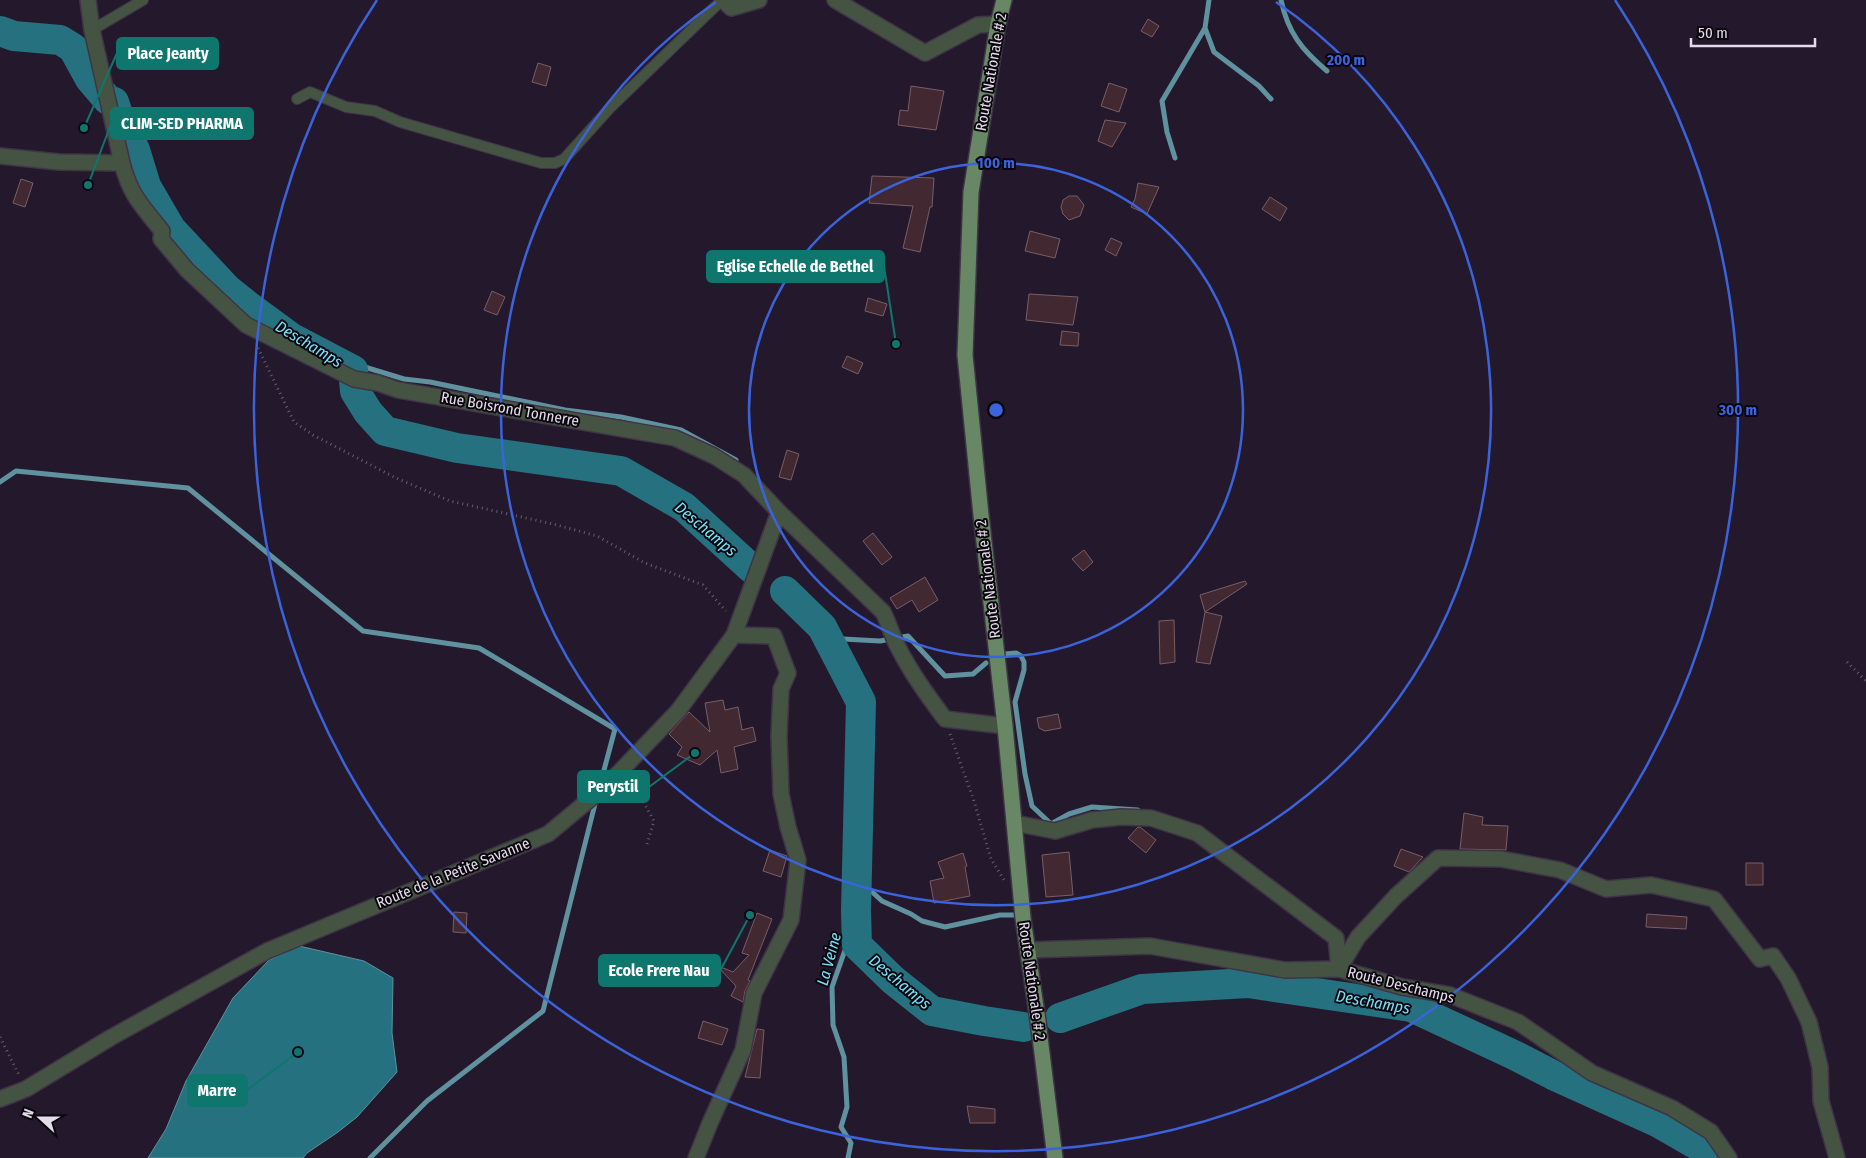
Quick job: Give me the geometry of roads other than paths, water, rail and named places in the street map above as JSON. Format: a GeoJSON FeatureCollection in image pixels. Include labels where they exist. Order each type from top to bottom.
{"type":"FeatureCollection","features":[{"type":"Feature","properties":{"kind":"main road","name":"Route Nationale # 2"},"geometry":{"type":"LineString","coordinates":[[1004,0],[998,24],[971,192],[965,355],[1028,950],[1055,1158]]}},
{"type":"Feature","properties":{"kind":"street","name":"Rue Boisrond Tonnerre"},"geometry":{"type":"LineString","coordinates":[[88,0],[92,30],[122,163],[126,180],[134,197],[162,231],[161,239],[187,270],[246,325],[354,379],[392,388],[675,438],[724,461],[744,475],[779,512],[882,612],[898,647],[925,692],[945,719],[1005,726]]}},
{"type":"Feature","properties":{"kind":"street"},"geometry":{"type":"LineString","coordinates":[[723,0],[731,8],[759,0]]}},
{"type":"Feature","properties":{"kind":"street"},"geometry":{"type":"LineString","coordinates":[[835,0],[926,53],[978,25],[998,24]]}},
{"type":"Feature","properties":{"kind":"street"},"geometry":{"type":"LineString","coordinates":[[0,156],[58,162],[122,163]]}},
{"type":"Feature","properties":{"kind":"street","name":"Route de la Petite Savanne"},"geometry":{"type":"LineString","coordinates":[[0,1100],[26,1089],[110,1038],[267,951],[548,834],[598,792],[678,711],[736,630],[779,512]]}},
{"type":"Feature","properties":{"kind":"street"},"geometry":{"type":"LineString","coordinates":[[696,1158],[710,1122],[743,1050],[754,993],[791,920],[798,860],[788,828],[781,794],[779,736],[781,688],[788,673],[774,636],[736,630]]}},
{"type":"Feature","properties":{"kind":"street"},"geometry":{"type":"LineString","coordinates":[[1014,823],[1055,832],[1092,820],[1121,817],[1150,818],[1197,833],[1336,938],[1339,969]]}},
{"type":"Feature","properties":{"kind":"street"},"geometry":{"type":"LineString","coordinates":[[1339,969],[1358,937],[1396,896],[1438,858],[1501,859],[1560,870],[1606,889],[1651,885],[1714,899],[1760,959],[1773,956],[1792,986],[1809,1022],[1820,1067],[1822,1101],[1837,1158]]}},
{"type":"Feature","properties":{"kind":"street","name":"Route Deschamps"},"geometry":{"type":"LineString","coordinates":[[1028,950],[1150,946],[1285,970],[1339,969],[1402,987],[1450,995],[1518,1022],[1592,1074],[1672,1108],[1711,1132],[1729,1158]]}},
{"type":"Feature","properties":{"kind":"lane"},"geometry":{"type":"LineString","coordinates":[[92,30],[143,0]]}},
{"type":"Feature","properties":{"kind":"lane"},"geometry":{"type":"LineString","coordinates":[[297,99],[310,92],[346,107],[374,111],[400,122],[541,164],[555,163],[564,159],[610,108],[723,0]]}},
{"type":"Feature","properties":{"kind":"water"},"geometry":{"type":"Polygon","coordinates":[[[299,946],[364,961],[393,978],[392,1033],[397,1072],[357,1117],[307,1153],[303,1158],[148,1158],[166,1129],[186,1081],[233,998],[269,960],[299,946]]]}},
{"type":"Feature","properties":{"kind":"waterway"},"geometry":{"type":"LineString","coordinates":[[1209,0],[1205,28],[1214,52],[1259,86],[1271,99]]}},
{"type":"Feature","properties":{"kind":"waterway"},"geometry":{"type":"LineString","coordinates":[[1281,0],[1284,12],[1297,40],[1310,56],[1327,71]]}},
{"type":"Feature","properties":{"kind":"waterway"},"geometry":{"type":"LineString","coordinates":[[1175,158],[1167,132],[1162,101],[1205,28]]}},
{"type":"Feature","properties":{"kind":"waterway","name":"Deschamps"},"geometry":{"type":"LineString","coordinates":[[0,31],[14,36],[60,40],[73,48],[90,79],[108,100],[114,102],[121,123],[135,150],[146,186],[171,229],[227,289],[247,305],[292,338],[353,370],[355,391],[368,412],[385,431],[457,448],[621,471],[684,507],[751,568]]}},
{"type":"Feature","properties":{"kind":"waterway"},"geometry":{"type":"LineString","coordinates":[[331,360],[358,365],[404,379],[430,382],[565,410],[621,417],[681,430],[736,460]]}},
{"type":"Feature","properties":{"kind":"waterway"},"geometry":{"type":"LineString","coordinates":[[0,482],[16,471],[188,488],[363,631],[479,648],[615,729],[600,785]]}},
{"type":"Feature","properties":{"kind":"waterway","name":"Deschamps"},"geometry":{"type":"LineString","coordinates":[[785,591],[822,627],[861,702],[856,911],[857,945],[893,980],[932,1011],[1024,1027]]}},
{"type":"Feature","properties":{"kind":"waterway"},"geometry":{"type":"LineString","coordinates":[[830,642],[843,639],[880,641],[908,636],[945,676],[973,674],[986,663]]}},
{"type":"Feature","properties":{"kind":"waterway"},"geometry":{"type":"LineString","coordinates":[[1005,654],[1016,653],[1021,656],[1024,662],[1024,670],[1015,702],[1025,774],[1032,806],[1051,824],[1069,814],[1092,807],[1138,810]]}},
{"type":"Feature","properties":{"kind":"waterway"},"geometry":{"type":"LineString","coordinates":[[370,1158],[427,1101],[543,1011],[596,800]]}},
{"type":"Feature","properties":{"kind":"waterway"},"geometry":{"type":"LineString","coordinates":[[857,878],[882,901],[922,921],[945,927],[1000,915],[1015,915]]}},
{"type":"Feature","properties":{"kind":"waterway","name":"La Veine"},"geometry":{"type":"LineString","coordinates":[[848,1158],[851,1143],[841,1127],[847,1107],[844,1057],[833,1025],[832,987],[850,936],[856,911]]}},
{"type":"Feature","properties":{"kind":"waterway","name":"Deschamps"},"geometry":{"type":"LineString","coordinates":[[1060,1018],[1142,989],[1248,983],[1411,1007],[1657,1122],[1717,1158]]}},
{"type":"Feature","properties":{"kind":"place","name":"Place Jeanty"},"geometry":{"type":"Point","coordinates":[84,128]}},
{"type":"Feature","properties":{"kind":"place","name":"CLIM-SED PHARMA"},"geometry":{"type":"Point","coordinates":[88,185]}},
{"type":"Feature","properties":{"kind":"place","name":"Eglise Echelle de Bethel"},"geometry":{"type":"Point","coordinates":[896,344]}},
{"type":"Feature","properties":{"kind":"place","name":"Perystil"},"geometry":{"type":"Point","coordinates":[695,753]}},
{"type":"Feature","properties":{"kind":"place","name":"Ecole Frere Nau"},"geometry":{"type":"Point","coordinates":[750,915]}},
{"type":"Feature","properties":{"kind":"place","name":"Marre"},"geometry":{"type":"Point","coordinates":[298,1052]}}]}
